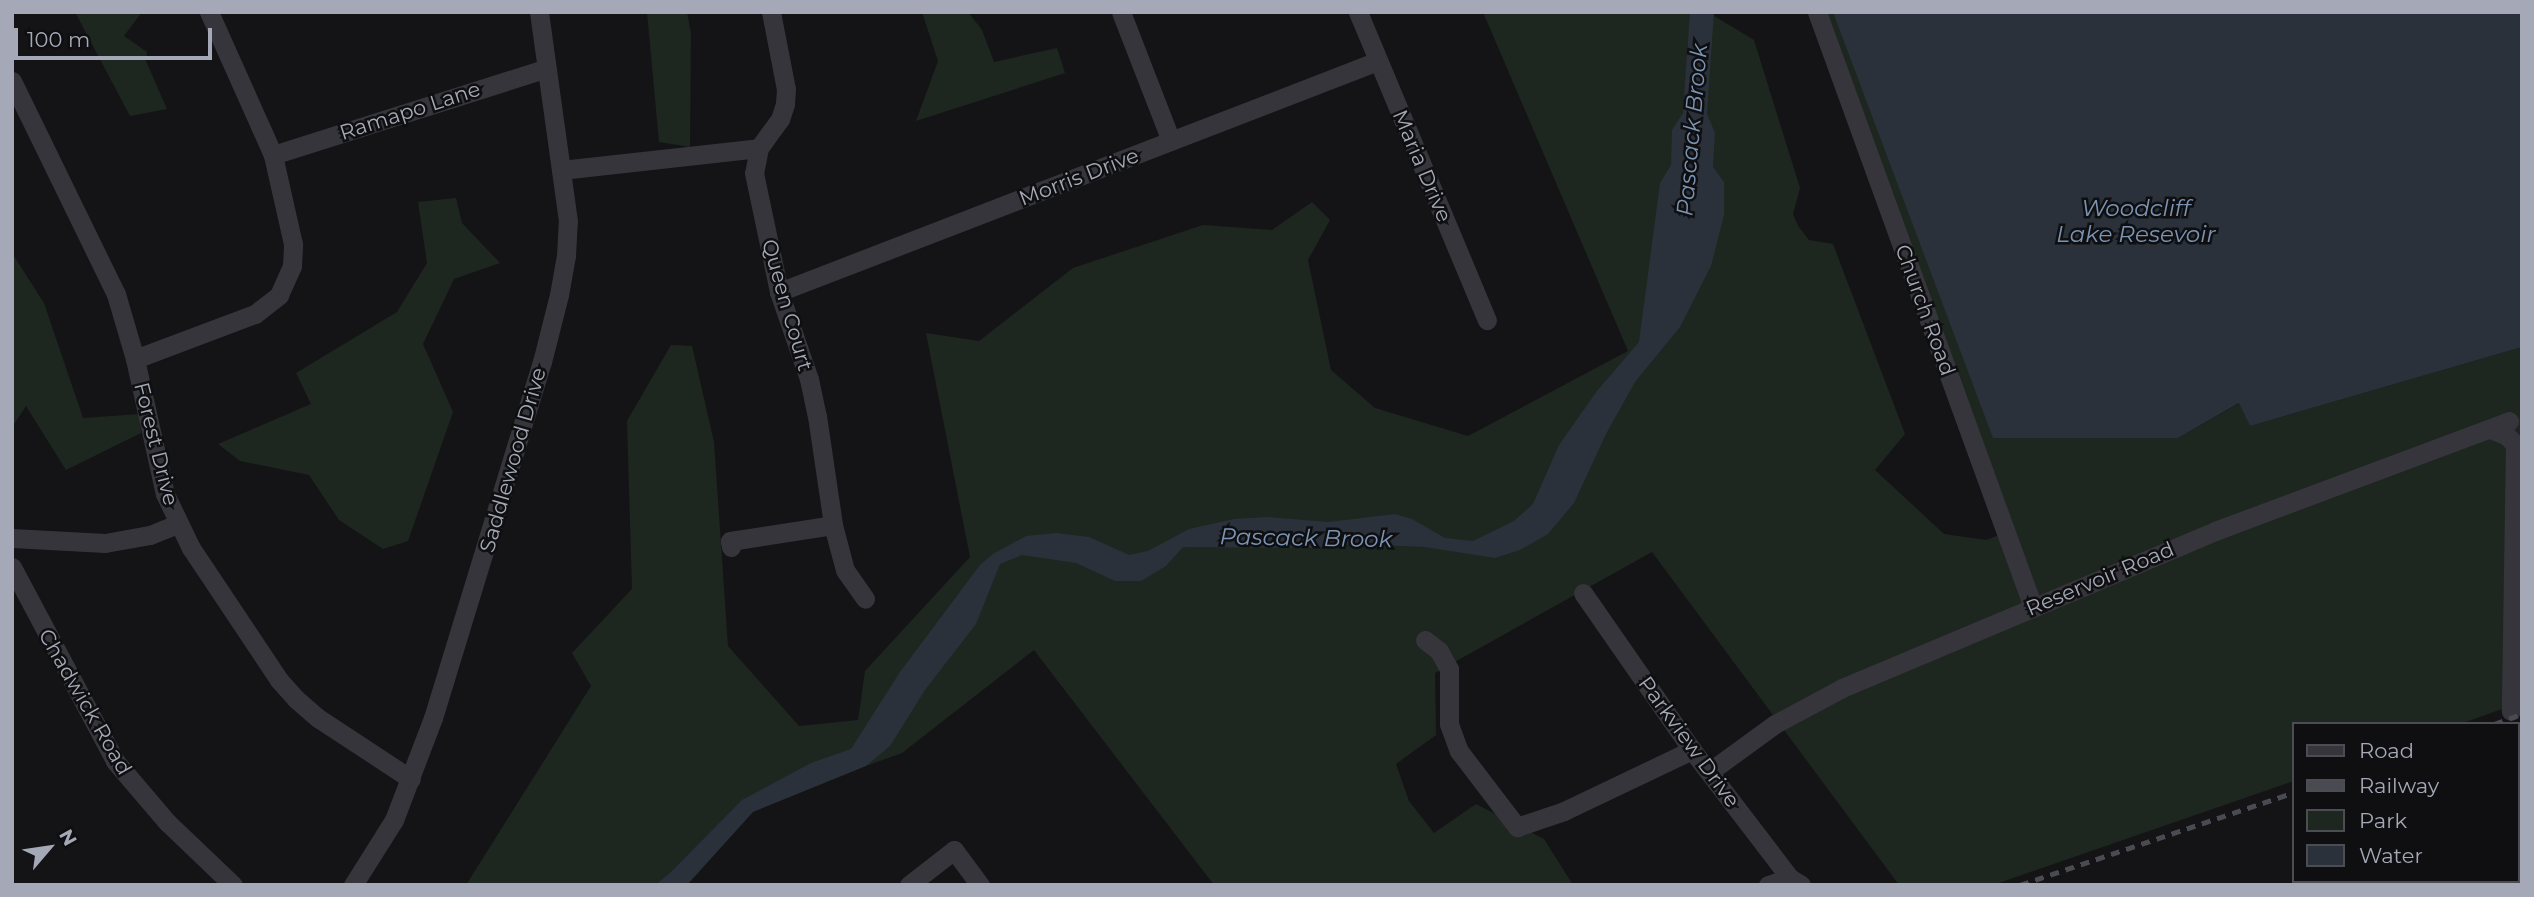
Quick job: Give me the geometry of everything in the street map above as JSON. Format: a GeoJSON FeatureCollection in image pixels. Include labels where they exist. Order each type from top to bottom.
{"type":"FeatureCollection","features":[{"type":"Feature","properties":{"kind":"street"},"geometry":{"type":"LineString","coordinates":[[135,359],[255,314],[279,295],[292,266],[293,249],[273,155],[209,12]]}},
{"type":"Feature","properties":{"kind":"street","name":"Saddlewood Drive"},"geometry":{"type":"LineString","coordinates":[[353,885],[389,830],[411,779],[459,639],[559,295],[568,232],[539,12]]}},
{"type":"Feature","properties":{"kind":"street"},"geometry":{"type":"LineString","coordinates":[[561,170],[759,148],[780,119],[785,103],[786,89],[771,12]]}},
{"type":"Feature","properties":{"kind":"street"},"geometry":{"type":"LineString","coordinates":[[1121,12],[1171,141]]}},
{"type":"Feature","properties":{"kind":"street","name":"Maria Drive"},"geometry":{"type":"LineString","coordinates":[[1358,12],[1487,320]]}},
{"type":"Feature","properties":{"kind":"street","name":"Church Road"},"geometry":{"type":"LineString","coordinates":[[1817,12],[2033,607]]}},
{"type":"Feature","properties":{"kind":"street","name":"Morris Drive"},"geometry":{"type":"LineString","coordinates":[[779,292],[1378,61]]}},
{"type":"Feature","properties":{"kind":"street","name":"Ramapo Lane"},"geometry":{"type":"LineString","coordinates":[[273,155],[547,68]]}},
{"type":"Feature","properties":{"kind":"street","name":"Forest Drive"},"geometry":{"type":"LineString","coordinates":[[12,81],[116,294],[135,359],[156,460],[177,524],[264,658],[296,699],[318,718],[411,779]]}},
{"type":"Feature","properties":{"kind":"street","name":"Queen Court"},"geometry":{"type":"LineString","coordinates":[[759,148],[754,173],[779,292],[817,416],[833,525],[845,570],[865,599]]}},
{"type":"Feature","properties":{"kind":"street","name":"Reservoir Road"},"geometry":{"type":"LineString","coordinates":[[1709,772],[1755,737],[1817,701],[2216,531],[2509,421]]}},
{"type":"Feature","properties":{"kind":"street"},"geometry":{"type":"LineString","coordinates":[[2490,429],[2506,435],[2515,444],[2511,711]]}},
{"type":"Feature","properties":{"kind":"street"},"geometry":{"type":"LineString","coordinates":[[12,538],[105,543],[150,535],[177,524]]}},
{"type":"Feature","properties":{"kind":"street"},"geometry":{"type":"LineString","coordinates":[[731,547],[730,541],[833,525]]}},
{"type":"Feature","properties":{"kind":"street","name":"Chadwick Road"},"geometry":{"type":"LineString","coordinates":[[12,567],[115,761],[167,822],[233,885]]}},
{"type":"Feature","properties":{"kind":"street","name":"Parkview Drive"},"geometry":{"type":"LineString","coordinates":[[1583,593],[1692,750],[1796,881]]}},
{"type":"Feature","properties":{"kind":"street"},"geometry":{"type":"LineString","coordinates":[[1426,639],[1439,651],[1449,669],[1449,723],[1459,751],[1517,827],[1563,811],[1692,750]]}},
{"type":"Feature","properties":{"kind":"street"},"geometry":{"type":"LineString","coordinates":[[909,885],[954,850],[980,885]]}},
{"type":"Feature","properties":{"kind":"street"},"geometry":{"type":"LineString","coordinates":[[1768,885],[1796,881]]}},
{"type":"Feature","properties":{"kind":"green space"},"geometry":{"type":"Polygon","coordinates":[[[75,12],[142,12],[124,36],[147,52],[146,61],[167,109],[130,116],[75,12]]]}},
{"type":"Feature","properties":{"kind":"green space"},"geometry":{"type":"Polygon","coordinates":[[[647,12],[687,12],[691,33],[690,147],[659,142],[647,12]]]}},
{"type":"Feature","properties":{"kind":"green space"},"geometry":{"type":"Polygon","coordinates":[[[922,12],[968,12],[982,30],[994,62],[1057,48],[1065,73],[916,121],[938,61],[922,12]]]}},
{"type":"Feature","properties":{"kind":"green space"},"geometry":{"type":"Polygon","coordinates":[[[1483,12],[1714,12],[1714,16],[1754,40],[1800,188],[1793,214],[1809,240],[1833,244],[1905,434],[1875,470],[1944,534],[1986,540],[2005,533],[1817,12],[1833,12],[2178,438],[2240,403],[2250,426],[2522,347],[2522,702],[2466,722],[2292,722],[2292,782],[1993,885],[1899,885],[1652,552],[1435,673],[1436,735],[1396,764],[1409,801],[1434,833],[1476,804],[1544,839],[1573,885],[1214,885],[1034,650],[902,753],[866,766],[838,770],[811,763],[655,885],[466,885],[591,686],[572,653],[632,589],[627,421],[671,345],[692,346],[714,442],[728,646],[799,726],[858,720],[865,671],[970,557],[926,333],[979,341],[1073,268],[1203,225],[1272,230],[1312,202],[1330,220],[1308,260],[1331,370],[1375,408],[1468,436],[1628,351],[1483,12]]]}},
{"type":"Feature","properties":{"kind":"green space"},"geometry":{"type":"Polygon","coordinates":[[[456,198],[462,223],[500,263],[454,279],[423,344],[453,412],[408,541],[383,549],[339,520],[309,475],[240,461],[218,444],[311,404],[296,373],[397,312],[427,263],[418,202],[456,198]]]}},
{"type":"Feature","properties":{"kind":"green space"},"geometry":{"type":"Polygon","coordinates":[[[12,253],[44,303],[83,418],[140,414],[141,433],[66,470],[26,406],[12,427],[12,253]]]}},
{"type":"Feature","properties":{"kind":"water","name":"Pascack Brook"},"geometry":{"type":"Polygon","coordinates":[[[1690,12],[1714,12],[1707,114],[1715,133],[1713,167],[1724,182],[1724,215],[1711,266],[1680,327],[1635,382],[1606,434],[1574,503],[1548,534],[1520,550],[1495,558],[1425,547],[1354,544],[1314,548],[1183,547],[1166,566],[1141,581],[1115,581],[1076,563],[1022,555],[1000,564],[976,624],[925,690],[890,746],[866,766],[753,812],[687,885],[655,885],[742,800],[811,763],[851,749],[900,672],[980,565],[993,554],[1026,536],[1056,533],[1089,537],[1129,555],[1148,551],[1189,529],[1234,519],[1268,517],[1328,522],[1395,514],[1412,519],[1445,538],[1473,541],[1514,521],[1533,504],[1559,445],[1597,391],[1639,342],[1660,183],[1671,165],[1672,130],[1683,113],[1690,12]]]}},
{"type":"Feature","properties":{"kind":"water","name":"Woodcliff Lake Resevoir"},"geometry":{"type":"Polygon","coordinates":[[[1833,12],[2522,12],[2522,347],[2250,426],[2239,403],[2178,438],[1993,438],[1833,12]]]}},
{"type":"Feature","properties":{"kind":"railway"},"geometry":{"type":"LineString","coordinates":[[2500,722],[2522,714]]}},
{"type":"Feature","properties":{"kind":"railway"},"geometry":{"type":"LineString","coordinates":[[2020,885],[2292,793]]}}]}
